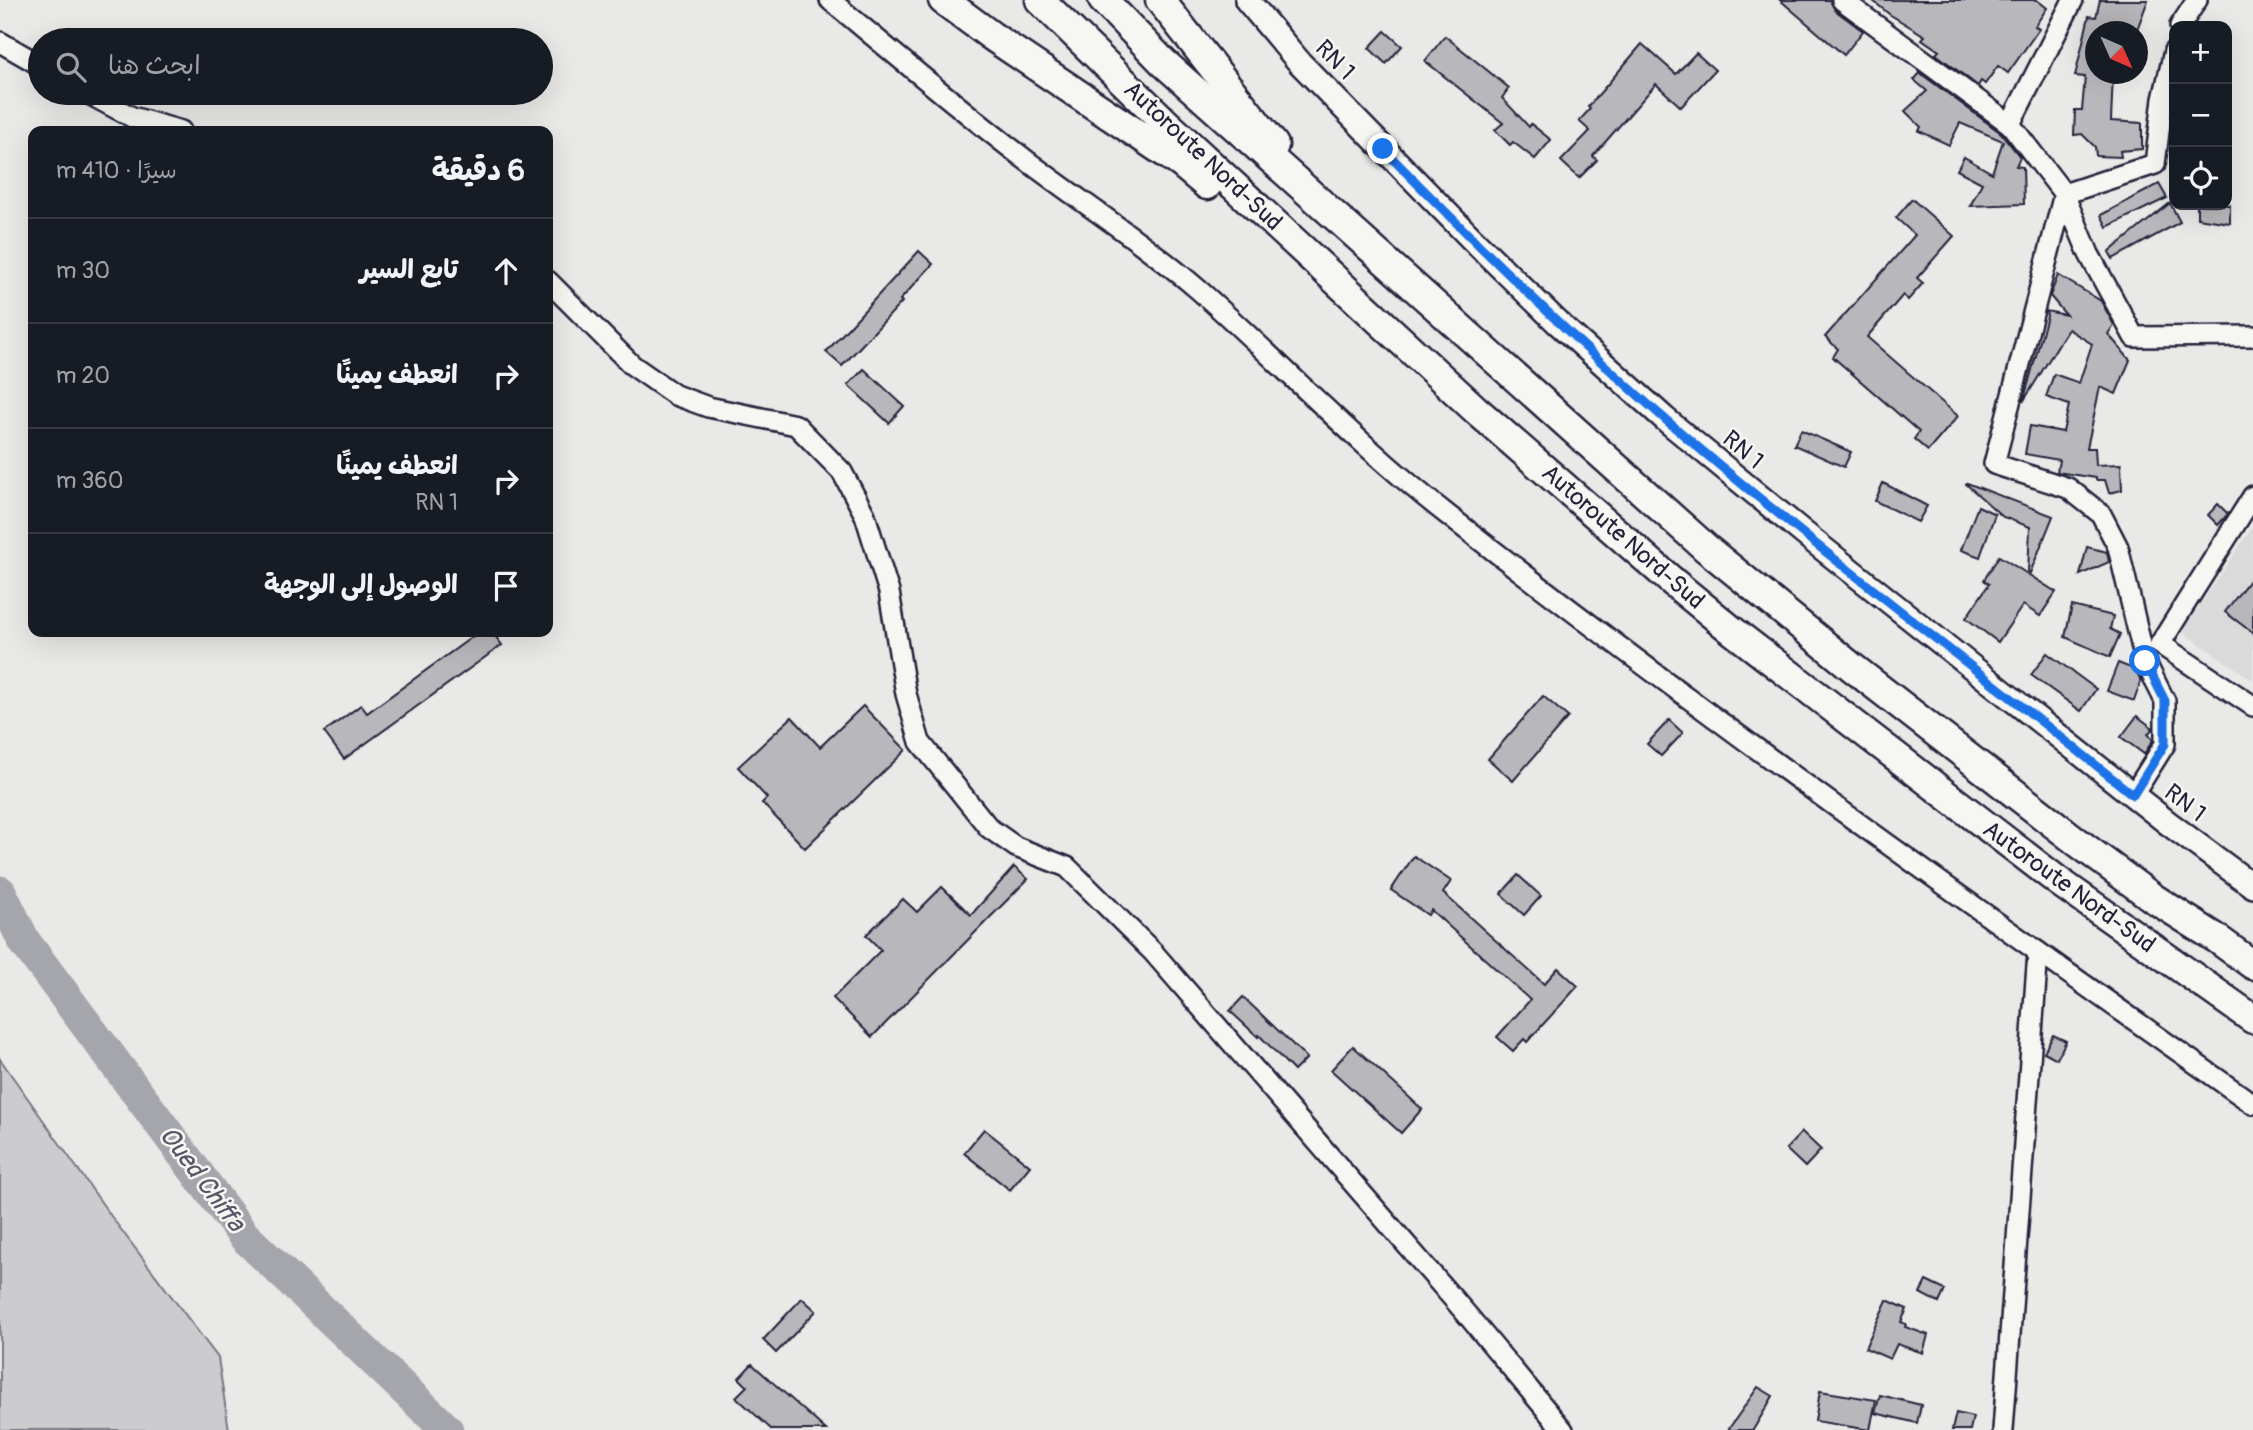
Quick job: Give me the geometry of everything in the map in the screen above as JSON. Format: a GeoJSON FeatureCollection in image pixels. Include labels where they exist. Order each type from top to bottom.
{"type":"FeatureCollection","features":[{"type":"Feature","properties":{"kind":"highway"},"geometry":{"type":"LineString","coordinates":[[943,0],[993,37],[1182,164],[1228,203],[1288,235]]}},
{"type":"Feature","properties":{"kind":"highway","name":"Autoroute Nord-Sud"},"geometry":{"type":"LineString","coordinates":[[1040,0],[1166,124],[1476,410],[1729,628],[2058,881],[2253,1019]]}},
{"type":"Feature","properties":{"kind":"highway","name":"Autoroute Nord-Sud"},"geometry":{"type":"LineString","coordinates":[[1103,0],[1163,62],[1696,540],[1769,601],[2076,841],[2153,898],[2253,965]]}},
{"type":"Feature","properties":{"kind":"highway"},"geometry":{"type":"LineString","coordinates":[[1160,0],[1313,198]]}},
{"type":"Feature","properties":{"kind":"main road","name":"RN 1"},"geometry":{"type":"LineString","coordinates":[[1247,0],[1300,63],[1471,238],[1558,323],[1655,410],[1811,539],[2133,795],[2253,886]]}},
{"type":"Feature","properties":{"kind":"street"},"geometry":{"type":"LineString","coordinates":[[830,0],[951,102],[1124,230],[1198,290],[1368,449],[1445,513],[1828,801],[2253,1104]]}},
{"type":"Feature","properties":{"kind":"street"},"geometry":{"type":"LineString","coordinates":[[1842,0],[2010,124],[2064,194],[2089,254],[2134,337],[2253,336]]}},
{"type":"Feature","properties":{"kind":"street"},"geometry":{"type":"LineString","coordinates":[[2183,21],[2197,0]]}},
{"type":"Feature","properties":{"kind":"street"},"geometry":{"type":"LineString","coordinates":[[2010,124],[2072,1]]}},
{"type":"Feature","properties":{"kind":"street"},"geometry":{"type":"LineString","coordinates":[[0,42],[28,58]]}},
{"type":"Feature","properties":{"kind":"street"},"geometry":{"type":"LineString","coordinates":[[2064,194],[2155,164],[2169,73]]}},
{"type":"Feature","properties":{"kind":"street"},"geometry":{"type":"LineString","coordinates":[[110,105],[132,117],[164,126]]}},
{"type":"Feature","properties":{"kind":"street"},"geometry":{"type":"LineString","coordinates":[[2064,194],[1994,464],[2068,488],[2101,514],[2118,548],[2145,661],[2165,701],[2165,744],[2133,795]]}},
{"type":"Feature","properties":{"kind":"street"},"geometry":{"type":"LineString","coordinates":[[553,286],[632,365],[675,395],[708,407],[796,425],[842,472],[865,515],[889,592],[906,694],[920,742],[989,828],[1016,847],[1067,867],[1153,952],[1469,1317],[1563,1430]]}},
{"type":"Feature","properties":{"kind":"street"},"geometry":{"type":"LineString","coordinates":[[2253,496],[2160,644],[2253,706]]}},
{"type":"Feature","properties":{"kind":"street"},"geometry":{"type":"LineString","coordinates":[[2003,1430],[2038,952]]}},
{"type":"Feature","properties":{"kind":"shaded area"},"geometry":{"type":"Polygon","coordinates":[[[2253,526],[2253,680],[2182,632],[2253,526]]]}},
{"type":"Feature","properties":{"kind":"shaded area"},"geometry":{"type":"Polygon","coordinates":[[[0,1059],[113,1219],[218,1358],[229,1430],[0,1430],[0,1059]]]}},
{"type":"Feature","properties":{"kind":"building"},"geometry":{"type":"Polygon","coordinates":[[[1780,0],[1830,0],[1835,10],[1863,31],[1844,55],[1780,0]]]}},
{"type":"Feature","properties":{"kind":"building"},"geometry":{"type":"Polygon","coordinates":[[[1872,0],[2037,0],[2047,8],[2035,26],[2039,29],[2008,73],[1998,66],[1985,84],[1981,81],[1978,86],[1936,54],[1939,51],[1922,39],[1925,36],[1872,0]]]}},
{"type":"Feature","properties":{"kind":"building"},"geometry":{"type":"Polygon","coordinates":[[[2100,0],[2148,0],[2140,21],[2088,21],[2089,16],[2096,17],[2100,0]]]}},
{"type":"Feature","properties":{"kind":"building"},"geometry":{"type":"Polygon","coordinates":[[[1385,31],[1402,46],[1386,64],[1369,48],[1385,31]]]}},
{"type":"Feature","properties":{"kind":"building"},"geometry":{"type":"Polygon","coordinates":[[[2085,33],[2085,77],[2075,76],[2085,33]]]}},
{"type":"Feature","properties":{"kind":"building"},"geometry":{"type":"Polygon","coordinates":[[[1445,36],[1509,88],[1502,98],[1529,127],[1531,124],[1551,140],[1535,159],[1513,142],[1510,145],[1495,130],[1503,123],[1425,61],[1445,36]]]}},
{"type":"Feature","properties":{"kind":"building"},"geometry":{"type":"Polygon","coordinates":[[[1642,44],[1676,74],[1696,53],[1715,70],[1681,107],[1656,84],[1593,156],[1597,160],[1579,178],[1561,161],[1590,131],[1579,121],[1642,44]]]}},
{"type":"Feature","properties":{"kind":"building"},"geometry":{"type":"Polygon","coordinates":[[[1920,73],[2001,133],[2020,157],[2016,166],[2023,167],[2024,204],[1970,206],[1982,183],[1957,170],[1964,157],[1992,173],[2003,141],[1960,123],[1949,145],[1919,131],[1921,127],[1905,111],[1927,91],[1914,80],[1920,73]]]}},
{"type":"Feature","properties":{"kind":"building"},"geometry":{"type":"Polygon","coordinates":[[[2085,77],[2085,84],[2113,84],[2111,121],[2142,123],[2142,149],[2120,151],[2121,157],[2096,156],[2095,147],[2082,134],[2074,135],[2075,110],[2082,110],[2085,77]]]}},
{"type":"Feature","properties":{"kind":"building"},"geometry":{"type":"Polygon","coordinates":[[[2159,184],[2167,198],[2107,227],[2101,215],[2159,184]]]}},
{"type":"Feature","properties":{"kind":"building"},"geometry":{"type":"Polygon","coordinates":[[[1912,199],[1954,236],[1917,278],[1923,283],[1908,300],[1903,295],[1867,337],[1958,416],[1928,451],[1914,439],[1919,432],[1833,357],[1838,349],[1825,337],[1915,235],[1896,218],[1912,199]]]}},
{"type":"Feature","properties":{"kind":"building"},"geometry":{"type":"Polygon","coordinates":[[[2169,204],[2169,210],[2174,210],[2180,222],[2113,259],[2109,252],[2169,204]]]}},
{"type":"Feature","properties":{"kind":"building"},"geometry":{"type":"Polygon","coordinates":[[[2197,210],[2230,210],[2230,223],[2197,218],[2197,210]]]}},
{"type":"Feature","properties":{"kind":"building"},"geometry":{"type":"Polygon","coordinates":[[[919,251],[933,264],[900,300],[902,302],[842,366],[826,352],[919,251]]]}},
{"type":"Feature","properties":{"kind":"building"},"geometry":{"type":"Polygon","coordinates":[[[2058,275],[2101,301],[2114,325],[2108,334],[2130,360],[2116,394],[2100,387],[2087,448],[2095,448],[2096,465],[2121,464],[2122,490],[2109,493],[2105,480],[2057,472],[2059,460],[2025,454],[2030,426],[2063,432],[2069,405],[2046,397],[2054,374],[2079,383],[2092,344],[2068,329],[2023,402],[2047,316],[2046,311],[2066,315],[2050,296],[2058,275]]]}},
{"type":"Feature","properties":{"kind":"building"},"geometry":{"type":"Polygon","coordinates":[[[864,369],[904,406],[889,423],[848,385],[864,369]]]}},
{"type":"Feature","properties":{"kind":"building"},"geometry":{"type":"Polygon","coordinates":[[[1801,430],[1851,452],[1844,467],[1794,445],[1801,430]]]}},
{"type":"Feature","properties":{"kind":"building"},"geometry":{"type":"Polygon","coordinates":[[[1883,483],[1927,506],[1918,522],[1875,501],[1883,483]]]}},
{"type":"Feature","properties":{"kind":"building"},"geometry":{"type":"Polygon","coordinates":[[[1967,483],[2053,516],[2030,573],[2030,527],[2003,517],[1967,483]]]}},
{"type":"Feature","properties":{"kind":"building"},"geometry":{"type":"Polygon","coordinates":[[[2218,504],[2228,514],[2218,525],[2208,515],[2218,504]]]}},
{"type":"Feature","properties":{"kind":"building"},"geometry":{"type":"Polygon","coordinates":[[[1978,506],[1995,514],[1980,557],[1961,550],[1978,506]]]}},
{"type":"Feature","properties":{"kind":"building"},"geometry":{"type":"Polygon","coordinates":[[[2087,547],[2107,552],[2109,562],[2080,575],[2087,547]]]}},
{"type":"Feature","properties":{"kind":"building"},"geometry":{"type":"Polygon","coordinates":[[[1999,556],[2056,592],[2040,616],[2023,605],[1998,642],[1966,618],[1989,584],[1984,580],[1999,556]]]}},
{"type":"Feature","properties":{"kind":"building"},"geometry":{"type":"Polygon","coordinates":[[[2253,575],[2253,633],[2225,612],[2253,575]]]}},
{"type":"Feature","properties":{"kind":"building"},"geometry":{"type":"Polygon","coordinates":[[[2072,606],[2113,616],[2110,629],[2120,634],[2110,657],[2065,637],[2072,606]]]}},
{"type":"Feature","properties":{"kind":"building"},"geometry":{"type":"Polygon","coordinates":[[[472,637],[496,637],[502,645],[344,759],[324,732],[361,705],[367,713],[472,637]]]}},
{"type":"Feature","properties":{"kind":"building"},"geometry":{"type":"Polygon","coordinates":[[[2047,653],[2096,689],[2081,711],[2031,675],[2047,653]]]}},
{"type":"Feature","properties":{"kind":"building"},"geometry":{"type":"Polygon","coordinates":[[[2118,663],[2136,670],[2141,681],[2134,701],[2107,691],[2118,663]]]}},
{"type":"Feature","properties":{"kind":"building"},"geometry":{"type":"Polygon","coordinates":[[[1543,696],[1568,717],[1513,781],[1488,759],[1543,696]]]}},
{"type":"Feature","properties":{"kind":"building"},"geometry":{"type":"Polygon","coordinates":[[[863,706],[906,750],[805,848],[762,803],[767,798],[738,767],[792,717],[820,747],[863,706]]]}},
{"type":"Feature","properties":{"kind":"building"},"geometry":{"type":"Polygon","coordinates":[[[2137,716],[2153,728],[2148,734],[2153,740],[2144,754],[2121,737],[2137,716]]]}},
{"type":"Feature","properties":{"kind":"building"},"geometry":{"type":"Polygon","coordinates":[[[1669,720],[1683,733],[1661,756],[1647,744],[1669,720]]]}},
{"type":"Feature","properties":{"kind":"building"},"geometry":{"type":"Polygon","coordinates":[[[1414,856],[1451,881],[1443,893],[1544,984],[1558,968],[1578,986],[1527,1042],[1524,1039],[1513,1051],[1497,1037],[1530,1000],[1431,910],[1428,915],[1391,890],[1414,856]]]}},
{"type":"Feature","properties":{"kind":"building"},"geometry":{"type":"Polygon","coordinates":[[[1014,867],[1028,879],[872,1037],[833,998],[881,950],[866,935],[903,899],[917,912],[942,887],[971,915],[1014,867]]]}},
{"type":"Feature","properties":{"kind":"building"},"geometry":{"type":"Polygon","coordinates":[[[1518,875],[1541,896],[1524,915],[1501,894],[1518,875]]]}},
{"type":"Feature","properties":{"kind":"building"},"geometry":{"type":"Polygon","coordinates":[[[1243,997],[1307,1058],[1294,1071],[1259,1035],[1258,1037],[1230,1011],[1243,997]]]}},
{"type":"Feature","properties":{"kind":"building"},"geometry":{"type":"Polygon","coordinates":[[[2053,1035],[2066,1041],[2057,1059],[2044,1052],[2053,1035]]]}},
{"type":"Feature","properties":{"kind":"building"},"geometry":{"type":"Polygon","coordinates":[[[1353,1046],[1422,1109],[1401,1133],[1331,1070],[1353,1046]]]}},
{"type":"Feature","properties":{"kind":"building"},"geometry":{"type":"Polygon","coordinates":[[[984,1129],[1030,1166],[1010,1190],[964,1153],[984,1129]]]}},
{"type":"Feature","properties":{"kind":"building"},"geometry":{"type":"Polygon","coordinates":[[[1802,1132],[1821,1150],[1805,1167],[1786,1149],[1802,1132]]]}},
{"type":"Feature","properties":{"kind":"building"},"geometry":{"type":"Polygon","coordinates":[[[1926,1281],[1945,1290],[1939,1303],[1920,1293],[1926,1281]]]}},
{"type":"Feature","properties":{"kind":"building"},"geometry":{"type":"Polygon","coordinates":[[[802,1298],[816,1311],[776,1353],[763,1340],[802,1298]]]}},
{"type":"Feature","properties":{"kind":"building"},"geometry":{"type":"Polygon","coordinates":[[[1887,1300],[1907,1309],[1901,1322],[1906,1324],[1905,1327],[1928,1335],[1923,1353],[1897,1344],[1890,1359],[1865,1348],[1887,1300]]]}},
{"type":"Feature","properties":{"kind":"building"},"geometry":{"type":"Polygon","coordinates":[[[752,1364],[826,1430],[772,1430],[736,1397],[747,1386],[739,1378],[752,1364]]]}},
{"type":"Feature","properties":{"kind":"building"},"geometry":{"type":"Polygon","coordinates":[[[1758,1387],[1773,1396],[1753,1430],[1728,1430],[1758,1387]]]}},
{"type":"Feature","properties":{"kind":"building"},"geometry":{"type":"Polygon","coordinates":[[[1820,1391],[1876,1400],[1870,1430],[1815,1421],[1820,1391]]]}},
{"type":"Feature","properties":{"kind":"building"},"geometry":{"type":"Polygon","coordinates":[[[1880,1395],[1921,1405],[1917,1423],[1875,1413],[1880,1395]]]}},
{"type":"Feature","properties":{"kind":"building"},"geometry":{"type":"Polygon","coordinates":[[[1956,1413],[1973,1417],[1970,1430],[1952,1430],[1956,1413]]]}},
{"type":"Feature","properties":{"kind":"waterway","name":"Oued Chiffa"},"geometry":{"type":"LineString","coordinates":[[0,892],[24,941],[244,1236],[447,1430]]}},
{"type":"Feature","properties":{"kind":"route"},"geometry":{"type":"LineString","coordinates":[[1383,149],[1558,323],[1665,419],[1725,470],[2133,795],[2165,744],[2165,701],[2145,661]]}}]}
